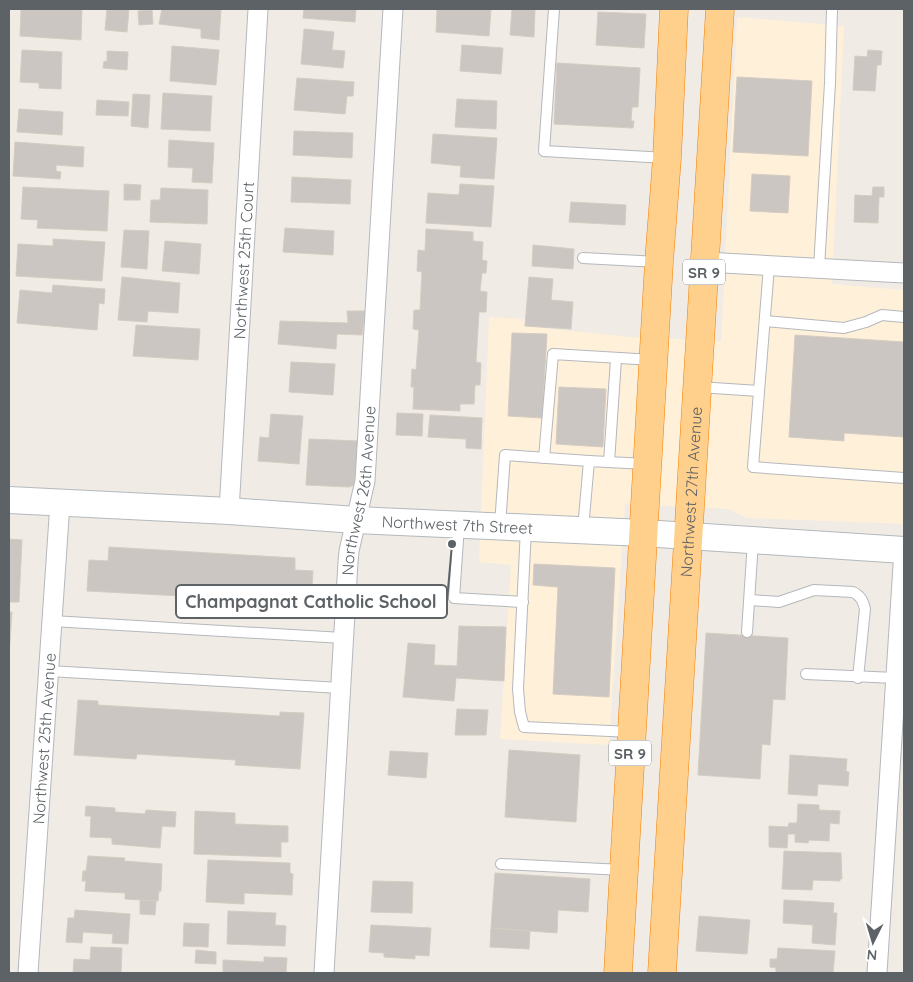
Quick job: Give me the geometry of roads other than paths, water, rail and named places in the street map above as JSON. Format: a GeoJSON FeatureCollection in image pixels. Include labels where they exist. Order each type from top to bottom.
{"type":"FeatureCollection","features":[{"type":"Feature","properties":{"kind":"highway","name":"SR 9"},"geometry":{"type":"LineString","coordinates":[[618,973],[659,262],[668,158],[674,9]]}},
{"type":"Feature","properties":{"kind":"highway","name":"Northwest 27th Avenue"},"geometry":{"type":"LineString","coordinates":[[662,973],[720,9]]}},
{"type":"Feature","properties":{"kind":"main road","name":"Northwest 7th Street"},"geometry":{"type":"LineString","coordinates":[[9,500],[230,511],[356,520],[643,533],[904,550]]}},
{"type":"Feature","properties":{"kind":"street","name":"Northwest 25th Court"},"geometry":{"type":"LineString","coordinates":[[230,511],[258,9]]}},
{"type":"Feature","properties":{"kind":"street","name":"Northwest 26th Avenue"},"geometry":{"type":"LineString","coordinates":[[324,973],[349,551],[365,481],[393,9]]}},
{"type":"Feature","properties":{"kind":"street"},"geometry":{"type":"LineString","coordinates":[[704,262],[904,273]]}},
{"type":"Feature","properties":{"kind":"street","name":"Northwest 25th Avenue"},"geometry":{"type":"LineString","coordinates":[[28,973],[60,503]]}},
{"type":"Feature","properties":{"kind":"street"},"geometry":{"type":"LineString","coordinates":[[877,973],[904,550]]}},
{"type":"Feature","properties":{"kind":"lane"},"geometry":{"type":"LineString","coordinates":[[554,9],[544,151],[668,158]]}},
{"type":"Feature","properties":{"kind":"lane"},"geometry":{"type":"LineString","coordinates":[[819,268],[830,83],[832,9]]}},
{"type":"Feature","properties":{"kind":"lane"},"geometry":{"type":"LineString","coordinates":[[584,258],[659,262]]}},
{"type":"Feature","properties":{"kind":"lane"},"geometry":{"type":"LineString","coordinates":[[769,266],[753,467],[904,478]]}},
{"type":"Feature","properties":{"kind":"lane"},"geometry":{"type":"LineString","coordinates":[[765,320],[844,328],[882,315],[904,317]]}},
{"type":"Feature","properties":{"kind":"lane"},"geometry":{"type":"LineString","coordinates":[[544,458],[553,354],[654,360]]}},
{"type":"Feature","properties":{"kind":"lane"},"geometry":{"type":"LineString","coordinates":[[609,462],[616,359]]}},
{"type":"Feature","properties":{"kind":"lane"},"geometry":{"type":"LineString","coordinates":[[697,387],[759,391]]}},
{"type":"Feature","properties":{"kind":"lane"},"geometry":{"type":"LineString","coordinates":[[500,526],[505,455],[647,464]]}},
{"type":"Feature","properties":{"kind":"lane"},"geometry":{"type":"LineString","coordinates":[[583,530],[588,461]]}},
{"type":"Feature","properties":{"kind":"lane"},"geometry":{"type":"LineString","coordinates":[[459,524],[454,598],[523,602]]}},
{"type":"Feature","properties":{"kind":"lane"},"geometry":{"type":"LineString","coordinates":[[526,527],[518,689],[520,712],[524,727],[632,732]]}},
{"type":"Feature","properties":{"kind":"lane"},"geometry":{"type":"LineString","coordinates":[[747,632],[753,540]]}},
{"type":"Feature","properties":{"kind":"lane"},"geometry":{"type":"LineString","coordinates":[[750,600],[779,602],[814,590],[853,592],[858,595],[863,600],[865,609],[858,678]]}},
{"type":"Feature","properties":{"kind":"lane"},"geometry":{"type":"LineString","coordinates":[[52,621],[343,638]]}},
{"type":"Feature","properties":{"kind":"lane"},"geometry":{"type":"LineString","coordinates":[[49,671],[340,688]]}},
{"type":"Feature","properties":{"kind":"lane"},"geometry":{"type":"LineString","coordinates":[[806,674],[858,678],[895,678]]}},
{"type":"Feature","properties":{"kind":"lane"},"geometry":{"type":"LineString","coordinates":[[501,864],[624,870]]}},
{"type":"Feature","properties":{"kind":"place","name":"Champagnat Catholic School"},"geometry":{"type":"Point","coordinates":[452,544]}}]}
